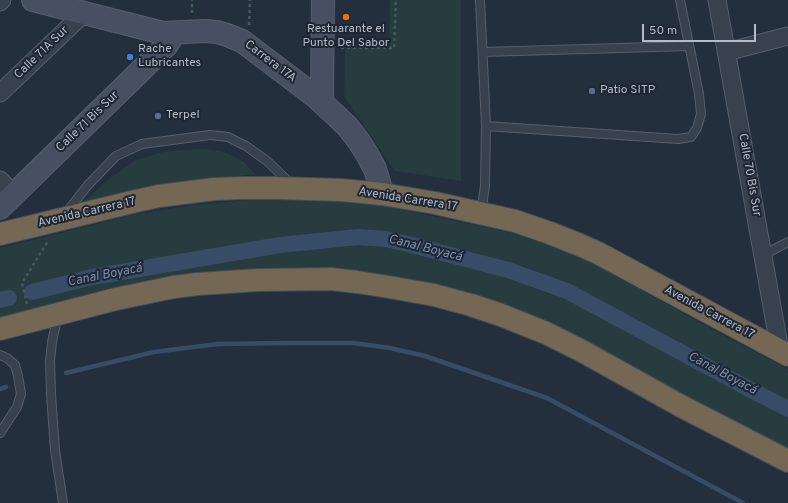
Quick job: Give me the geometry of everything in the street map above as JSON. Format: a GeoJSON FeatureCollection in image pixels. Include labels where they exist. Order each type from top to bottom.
{"type":"FeatureCollection","features":[{"type":"Feature","properties":{"kind":"highway","name":"Avenida Carrera 17"},"geometry":{"type":"LineString","coordinates":[[0,234],[159,196],[215,189],[296,188],[341,190],[382,194],[435,202],[515,221],[550,233],[586,248],[784,353]]}},
{"type":"Feature","properties":{"kind":"highway"},"geometry":{"type":"LineString","coordinates":[[0,329],[149,292],[216,282],[331,279],[419,292],[471,305],[546,333],[582,351],[681,406],[788,461]]}},
{"type":"Feature","properties":{"kind":"street","name":"Carrera 17A"},"geometry":{"type":"LineString","coordinates":[[33,0],[84,12],[152,31],[163,33],[217,32],[242,41],[322,102],[347,126],[358,140],[375,169],[382,194]]}},
{"type":"Feature","properties":{"kind":"street"},"geometry":{"type":"LineString","coordinates":[[322,102],[323,0]]}},
{"type":"Feature","properties":{"kind":"street","name":"Calle 70 Bis Sur"},"geometry":{"type":"LineString","coordinates":[[716,0],[763,255],[784,353]]}},
{"type":"Feature","properties":{"kind":"street","name":"Calle 71A Sur"},"geometry":{"type":"LineString","coordinates":[[0,93],[84,12]]}},
{"type":"Feature","properties":{"kind":"street","name":"Calle 71 Bis Sur"},"geometry":{"type":"LineString","coordinates":[[5,194],[166,46],[174,33]]}},
{"type":"Feature","properties":{"kind":"street"},"geometry":{"type":"LineString","coordinates":[[726,52],[788,36]]}},
{"type":"Feature","properties":{"kind":"lane"},"geometry":{"type":"LineString","coordinates":[[480,0],[486,126],[486,186],[481,213]]}},
{"type":"Feature","properties":{"kind":"lane"},"geometry":{"type":"LineString","coordinates":[[486,126],[678,139],[691,137],[698,128],[700,114],[699,94],[680,0]]}},
{"type":"Feature","properties":{"kind":"lane"},"geometry":{"type":"LineString","coordinates":[[483,52],[689,46]]}},
{"type":"Feature","properties":{"kind":"lane"},"geometry":{"type":"LineString","coordinates":[[62,218],[88,185],[116,156],[142,144],[210,135],[228,137],[246,146],[268,161],[296,188]]}},
{"type":"Feature","properties":{"kind":"lane"},"geometry":{"type":"LineString","coordinates":[[763,255],[788,242]]}},
{"type":"Feature","properties":{"kind":"lane"},"geometry":{"type":"LineString","coordinates":[[58,314],[52,342],[50,361],[55,450],[63,503]]}},
{"type":"Feature","properties":{"kind":"lane"},"geometry":{"type":"LineString","coordinates":[[0,355],[7,358],[15,365],[21,394],[17,407],[0,432]]}},
{"type":"Feature","properties":{"kind":"path"},"geometry":{"type":"LineString","coordinates":[[322,47],[394,48],[396,0]]}},
{"type":"Feature","properties":{"kind":"path"},"geometry":{"type":"LineString","coordinates":[[22,283],[62,218]]}},
{"type":"Feature","properties":{"kind":"green space"},"geometry":{"type":"Polygon","coordinates":[[[390,0],[461,0],[461,181],[395,171],[344,96],[345,47],[389,47],[390,0]]]}},
{"type":"Feature","properties":{"kind":"green space"},"geometry":{"type":"Polygon","coordinates":[[[199,149],[227,153],[244,162],[255,174],[168,184],[85,201],[109,179],[136,160],[163,152],[199,149]]]}},
{"type":"Feature","properties":{"kind":"green space"},"geometry":{"type":"Polygon","coordinates":[[[260,199],[317,200],[380,205],[512,233],[561,249],[598,266],[715,331],[788,369],[788,449],[681,394],[615,357],[535,319],[434,284],[344,269],[253,271],[67,300],[0,317],[0,248],[133,215],[193,205],[260,199]]]}},
{"type":"Feature","properties":{"kind":"waterway","name":"Canal Boyacá"},"geometry":{"type":"LineString","coordinates":[[32,292],[92,277],[280,245],[358,237],[386,239],[508,270],[567,291],[788,409]]}},
{"type":"Feature","properties":{"kind":"waterway","name":"Canal Boyacá"},"geometry":{"type":"LineString","coordinates":[[0,300],[9,298]]}},
{"type":"Feature","properties":{"kind":"waterway"},"geometry":{"type":"LineString","coordinates":[[66,373],[154,352],[218,344],[353,343],[390,348],[425,356],[547,398],[743,503]]}},
{"type":"Feature","properties":{"kind":"waterway"},"geometry":{"type":"LineString","coordinates":[[0,389],[6,387]]}},
{"type":"Feature","properties":{"kind":"place","name":"Restuarante el Punto Del Sabor"},"geometry":{"type":"Point","coordinates":[346,17]}},
{"type":"Feature","properties":{"kind":"place","name":"Rache Lubricantes"},"geometry":{"type":"Point","coordinates":[130,57]}},
{"type":"Feature","properties":{"kind":"place","name":"Patio SITP"},"geometry":{"type":"Point","coordinates":[592,91]}},
{"type":"Feature","properties":{"kind":"place","name":"Terpel"},"geometry":{"type":"Point","coordinates":[158,116]}}]}
